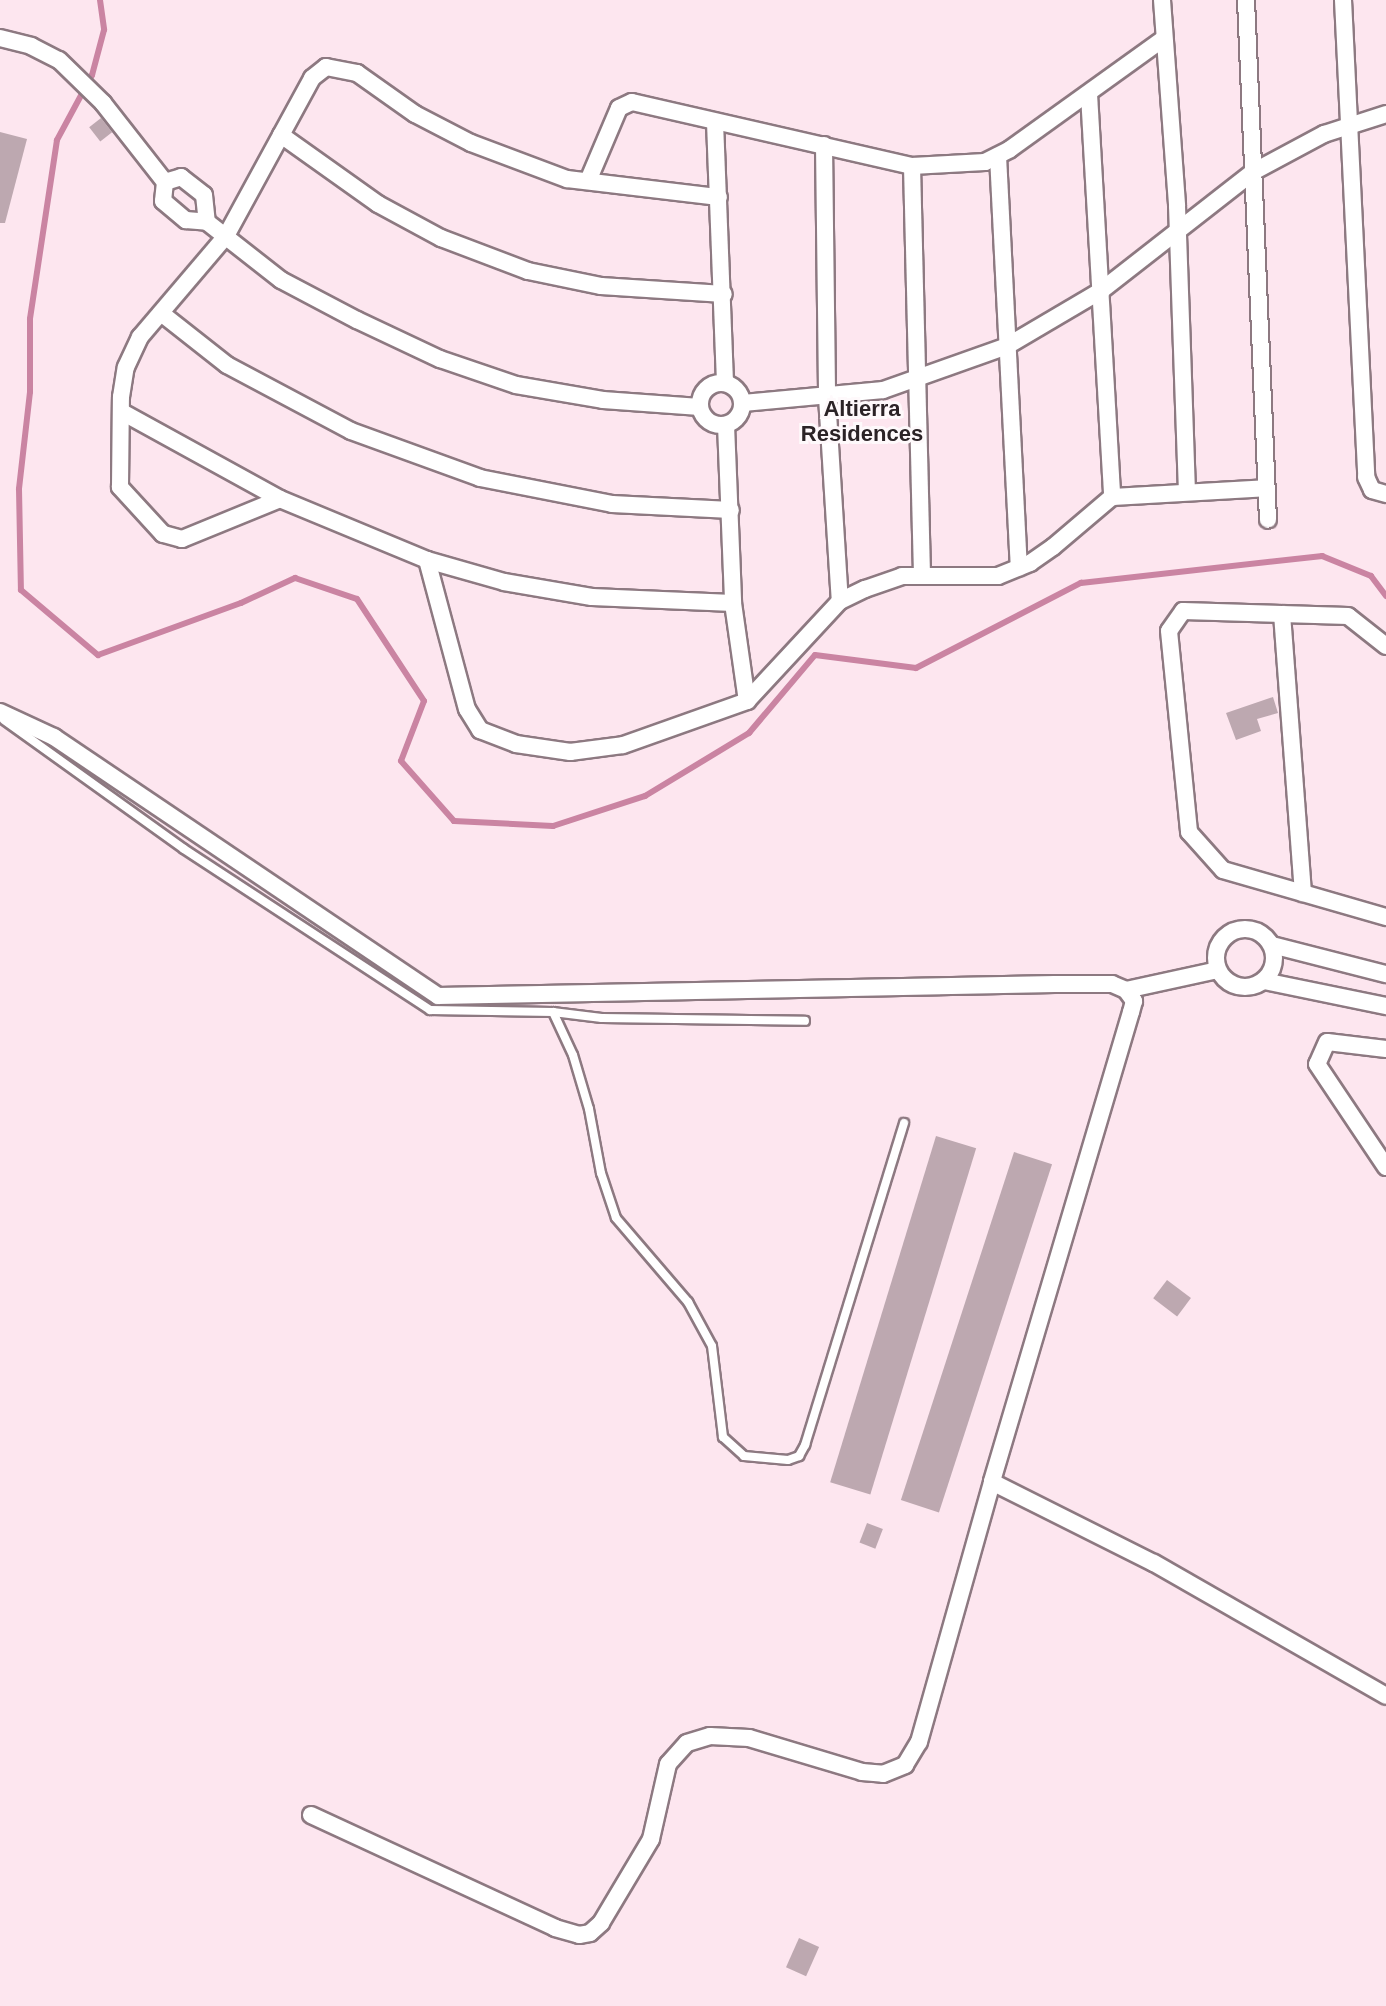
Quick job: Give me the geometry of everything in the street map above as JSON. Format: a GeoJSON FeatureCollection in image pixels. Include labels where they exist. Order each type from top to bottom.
{"type":"FeatureCollection","features":[{"type":"Feature","properties":{"kind":"street"},"geometry":{"type":"LineString","coordinates":[[1162,0],[1177,206],[1187,492]]}},
{"type":"Feature","properties":{"kind":"street"},"geometry":{"type":"LineString","coordinates":[[1246,0],[1268,520]]}},
{"type":"Feature","properties":{"kind":"street"},"geometry":{"type":"LineString","coordinates":[[1343,0],[1366,477],[1372,490],[1386,494]]}},
{"type":"Feature","properties":{"kind":"street"},"geometry":{"type":"LineString","coordinates":[[0,38],[31,46],[59,60],[103,103],[165,182],[163,201],[186,220],[207,222],[281,280],[440,359],[516,385],[603,400],[700,407]]}},
{"type":"Feature","properties":{"kind":"street"},"geometry":{"type":"LineString","coordinates":[[588,181],[619,108],[632,102],[912,166],[985,162],[1089,94],[1163,39]]}},
{"type":"Feature","properties":{"kind":"street"},"geometry":{"type":"LineString","coordinates":[[280,499],[182,539],[163,534],[120,487],[126,367],[140,337],[226,236],[312,78],[326,67],[357,73],[415,114],[471,143],[567,179],[719,197]]}},
{"type":"Feature","properties":{"kind":"street"},"geometry":{"type":"LineString","coordinates":[[1089,94],[1112,497]]}},
{"type":"Feature","properties":{"kind":"street"},"geometry":{"type":"LineString","coordinates":[[743,403],[883,390],[1007,346],[1102,290],[1253,172],[1324,134],[1386,114]]}},
{"type":"Feature","properties":{"kind":"street"},"geometry":{"type":"LineString","coordinates":[[715,122],[724,294],[725,383]]}},
{"type":"Feature","properties":{"kind":"street"},"geometry":{"type":"LineString","coordinates":[[281,135],[378,204],[441,238],[528,271],[601,286],[724,294]]}},
{"type":"Feature","properties":{"kind":"street"},"geometry":{"type":"LineString","coordinates":[[824,145],[827,397],[840,601]]}},
{"type":"Feature","properties":{"kind":"street"},"geometry":{"type":"LineString","coordinates":[[998,156],[1019,567]]}},
{"type":"Feature","properties":{"kind":"street"},"geometry":{"type":"LineString","coordinates":[[912,166],[922,574]]}},
{"type":"Feature","properties":{"kind":"street"},"geometry":{"type":"LineString","coordinates":[[165,182],[181,177],[204,195],[207,222]]}},
{"type":"Feature","properties":{"kind":"street"},"geometry":{"type":"LineString","coordinates":[[161,313],[227,365],[351,431],[480,478],[612,504],[731,510]]}},
{"type":"Feature","properties":{"kind":"street"},"geometry":{"type":"LineString","coordinates":[[725,383],[737,390],[743,403],[736,420],[726,425],[707,419],[700,407],[706,389],[725,383]]}},
{"type":"Feature","properties":{"kind":"street"},"geometry":{"type":"LineString","coordinates":[[122,412],[280,499],[427,560],[504,582],[592,597],[733,603]]}},
{"type":"Feature","properties":{"kind":"street"},"geometry":{"type":"LineString","coordinates":[[726,425],[733,603],[747,701]]}},
{"type":"Feature","properties":{"kind":"street"},"geometry":{"type":"LineString","coordinates":[[427,560],[467,709],[480,730],[516,744],[570,752],[623,745],[747,701],[840,601],[902,576],[998,576],[1053,547],[1112,497],[1266,488]]}},
{"type":"Feature","properties":{"kind":"street"},"geometry":{"type":"LineString","coordinates":[[1386,646],[1348,616],[1183,611],[1169,631],[1189,832],[1223,870],[1386,917]]}},
{"type":"Feature","properties":{"kind":"street"},"geometry":{"type":"LineString","coordinates":[[1282,614],[1303,893]]}},
{"type":"Feature","properties":{"kind":"street"},"geometry":{"type":"LineString","coordinates":[[0,715],[54,737],[438,996],[1112,984],[1126,990],[1134,1001],[919,1742],[905,1765],[883,1774],[862,1772],[749,1738],[710,1736],[687,1743],[668,1764],[651,1839],[609,1911],[590,1933],[579,1935],[555,1928],[311,1815]]}},
{"type":"Feature","properties":{"kind":"street"},"geometry":{"type":"LineString","coordinates":[[1239,928],[1252,928],[1264,934],[1272,945],[1275,958],[1272,971],[1264,981],[1252,987],[1238,987],[1218,970],[1215,957],[1218,944],[1227,934],[1239,928]]}},
{"type":"Feature","properties":{"kind":"street"},"geometry":{"type":"LineString","coordinates":[[1272,945],[1386,974]]}},
{"type":"Feature","properties":{"kind":"street"},"geometry":{"type":"LineString","coordinates":[[1126,990],[1218,970]]}},
{"type":"Feature","properties":{"kind":"street"},"geometry":{"type":"LineString","coordinates":[[1264,981],[1386,1006]]}},
{"type":"Feature","properties":{"kind":"street"},"geometry":{"type":"LineString","coordinates":[[1386,1049],[1327,1042],[1317,1064],[1386,1167]]}},
{"type":"Feature","properties":{"kind":"street"},"geometry":{"type":"LineString","coordinates":[[992,1482],[1154,1563],[1386,1696]]}},
{"type":"Feature","properties":{"kind":"lane"},"geometry":{"type":"LineString","coordinates":[[0,715],[184,849],[430,1010],[553,1012],[602,1018],[805,1021]]}},
{"type":"Feature","properties":{"kind":"lane"},"geometry":{"type":"LineString","coordinates":[[553,1012],[573,1055],[589,1109],[601,1173],[616,1218],[688,1302],[712,1346],[723,1437],[744,1456],[788,1460],[799,1456],[805,1445],[904,1123]]}},
{"type":"Feature","properties":{"kind":"building"},"geometry":{"type":"Polygon","coordinates":[[[101,118],[112,132],[100,141],[89,127],[101,118]]]}},
{"type":"Feature","properties":{"kind":"building"},"geometry":{"type":"Polygon","coordinates":[[[0,132],[27,139],[5,223],[0,223],[0,132]]]}},
{"type":"Feature","properties":{"kind":"building"},"geometry":{"type":"Polygon","coordinates":[[[1273,697],[1278,713],[1257,719],[1261,731],[1236,740],[1226,713],[1273,697]]]}},
{"type":"Feature","properties":{"kind":"building"},"geometry":{"type":"Polygon","coordinates":[[[936,1136],[976,1148],[870,1494],[830,1482],[936,1136]]]}},
{"type":"Feature","properties":{"kind":"building"},"geometry":{"type":"Polygon","coordinates":[[[1014,1152],[1052,1164],[939,1512],[901,1500],[1014,1152]]]}},
{"type":"Feature","properties":{"kind":"building"},"geometry":{"type":"Polygon","coordinates":[[[1167,1280],[1191,1298],[1177,1316],[1153,1298],[1167,1280]]]}},
{"type":"Feature","properties":{"kind":"building"},"geometry":{"type":"Polygon","coordinates":[[[867,1523],[883,1529],[875,1549],[859,1543],[867,1523]]]}},
{"type":"Feature","properties":{"kind":"building"},"geometry":{"type":"Polygon","coordinates":[[[799,1938],[819,1947],[806,1976],[786,1967],[799,1938]]]}},
{"type":"Feature","properties":{"kind":"waterway"},"geometry":{"type":"LineString","coordinates":[[100,0],[104,30],[92,75],[57,140],[30,319],[30,392],[19,489],[21,590],[98,655],[241,603],[295,578],[357,599],[424,701],[401,761],[454,821],[553,826],[645,796],[749,733],[815,655],[916,668],[1081,583],[1322,556],[1371,576],[1386,596]]}},
{"type":"Feature","properties":{"kind":"district","name":"Altierra Residences"},"geometry":{"type":"Point","coordinates":[862,420]}}]}
